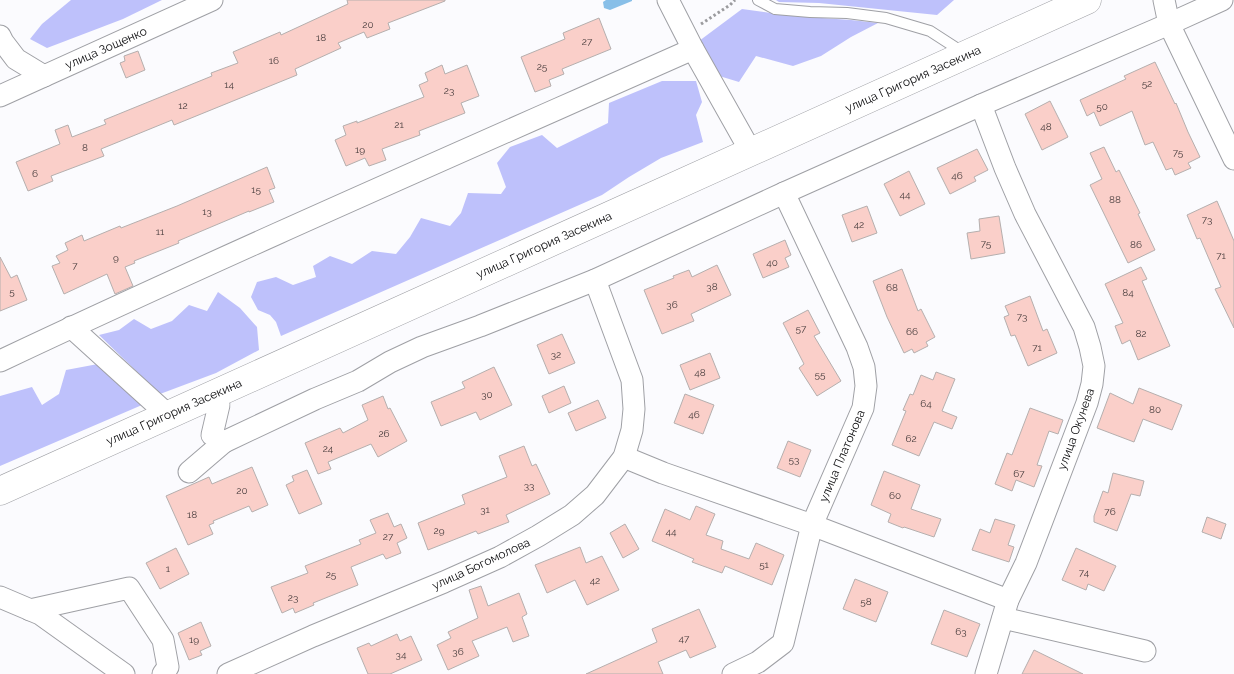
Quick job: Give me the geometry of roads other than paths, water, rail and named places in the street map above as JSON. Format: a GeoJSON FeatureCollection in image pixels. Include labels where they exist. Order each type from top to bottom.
{"type":"FeatureCollection","features":[{"type":"Feature","properties":{"kind":"main road","name":"улица Григория Засекина"},"geometry":{"type":"LineString","coordinates":[[0,491],[1087,0]]}},
{"type":"Feature","properties":{"kind":"street","name":"улица Зощенко"},"geometry":{"type":"LineString","coordinates":[[0,96],[212,0]]}},
{"type":"Feature","properties":{"kind":"street"},"geometry":{"type":"LineString","coordinates":[[668,0],[688,41],[751,152]]}},
{"type":"Feature","properties":{"kind":"street"},"geometry":{"type":"LineString","coordinates":[[1164,0],[1169,24],[1234,160]]}},
{"type":"Feature","properties":{"kind":"street"},"geometry":{"type":"LineString","coordinates":[[188,472],[224,442],[358,381],[390,362],[422,347],[596,280],[784,193],[1222,0]]}},
{"type":"Feature","properties":{"kind":"street"},"geometry":{"type":"LineString","coordinates":[[0,36],[16,59],[44,76]]}},
{"type":"Feature","properties":{"kind":"street"},"geometry":{"type":"LineString","coordinates":[[0,361],[394,181],[688,41]]}},
{"type":"Feature","properties":{"kind":"street","name":"улица Окунева"},"geometry":{"type":"LineString","coordinates":[[981,105],[1025,214],[1084,327],[1094,366],[1087,403],[1026,563],[1006,609],[986,674]]}},
{"type":"Feature","properties":{"kind":"street","name":"улица Платонова"},"geometry":{"type":"LineString","coordinates":[[733,674],[758,662],[783,644],[812,525],[863,408],[866,386],[864,367],[857,346],[784,193]]}},
{"type":"Feature","properties":{"kind":"street","name":"улица Богомолова"},"geometry":{"type":"LineString","coordinates":[[228,674],[500,557],[572,515],[595,495],[624,457],[632,430],[634,409],[632,380],[596,280]]}},
{"type":"Feature","properties":{"kind":"street"},"geometry":{"type":"LineString","coordinates":[[71,327],[168,415]]}},
{"type":"Feature","properties":{"kind":"street"},"geometry":{"type":"LineString","coordinates":[[213,394],[219,405],[212,435],[224,442]]}},
{"type":"Feature","properties":{"kind":"street"},"geometry":{"type":"LineString","coordinates":[[624,457],[663,473],[812,525],[1006,609],[1145,651]]}},
{"type":"Feature","properties":{"kind":"street"},"geometry":{"type":"LineString","coordinates":[[30,610],[129,588],[163,640],[168,667],[163,674]]}},
{"type":"Feature","properties":{"kind":"street"},"geometry":{"type":"LineString","coordinates":[[0,596],[40,614],[124,674]]}},
{"type":"Feature","properties":{"kind":"lane"},"geometry":{"type":"LineString","coordinates":[[758,0],[775,9],[847,13],[886,18],[930,31],[966,54]]}}]}
